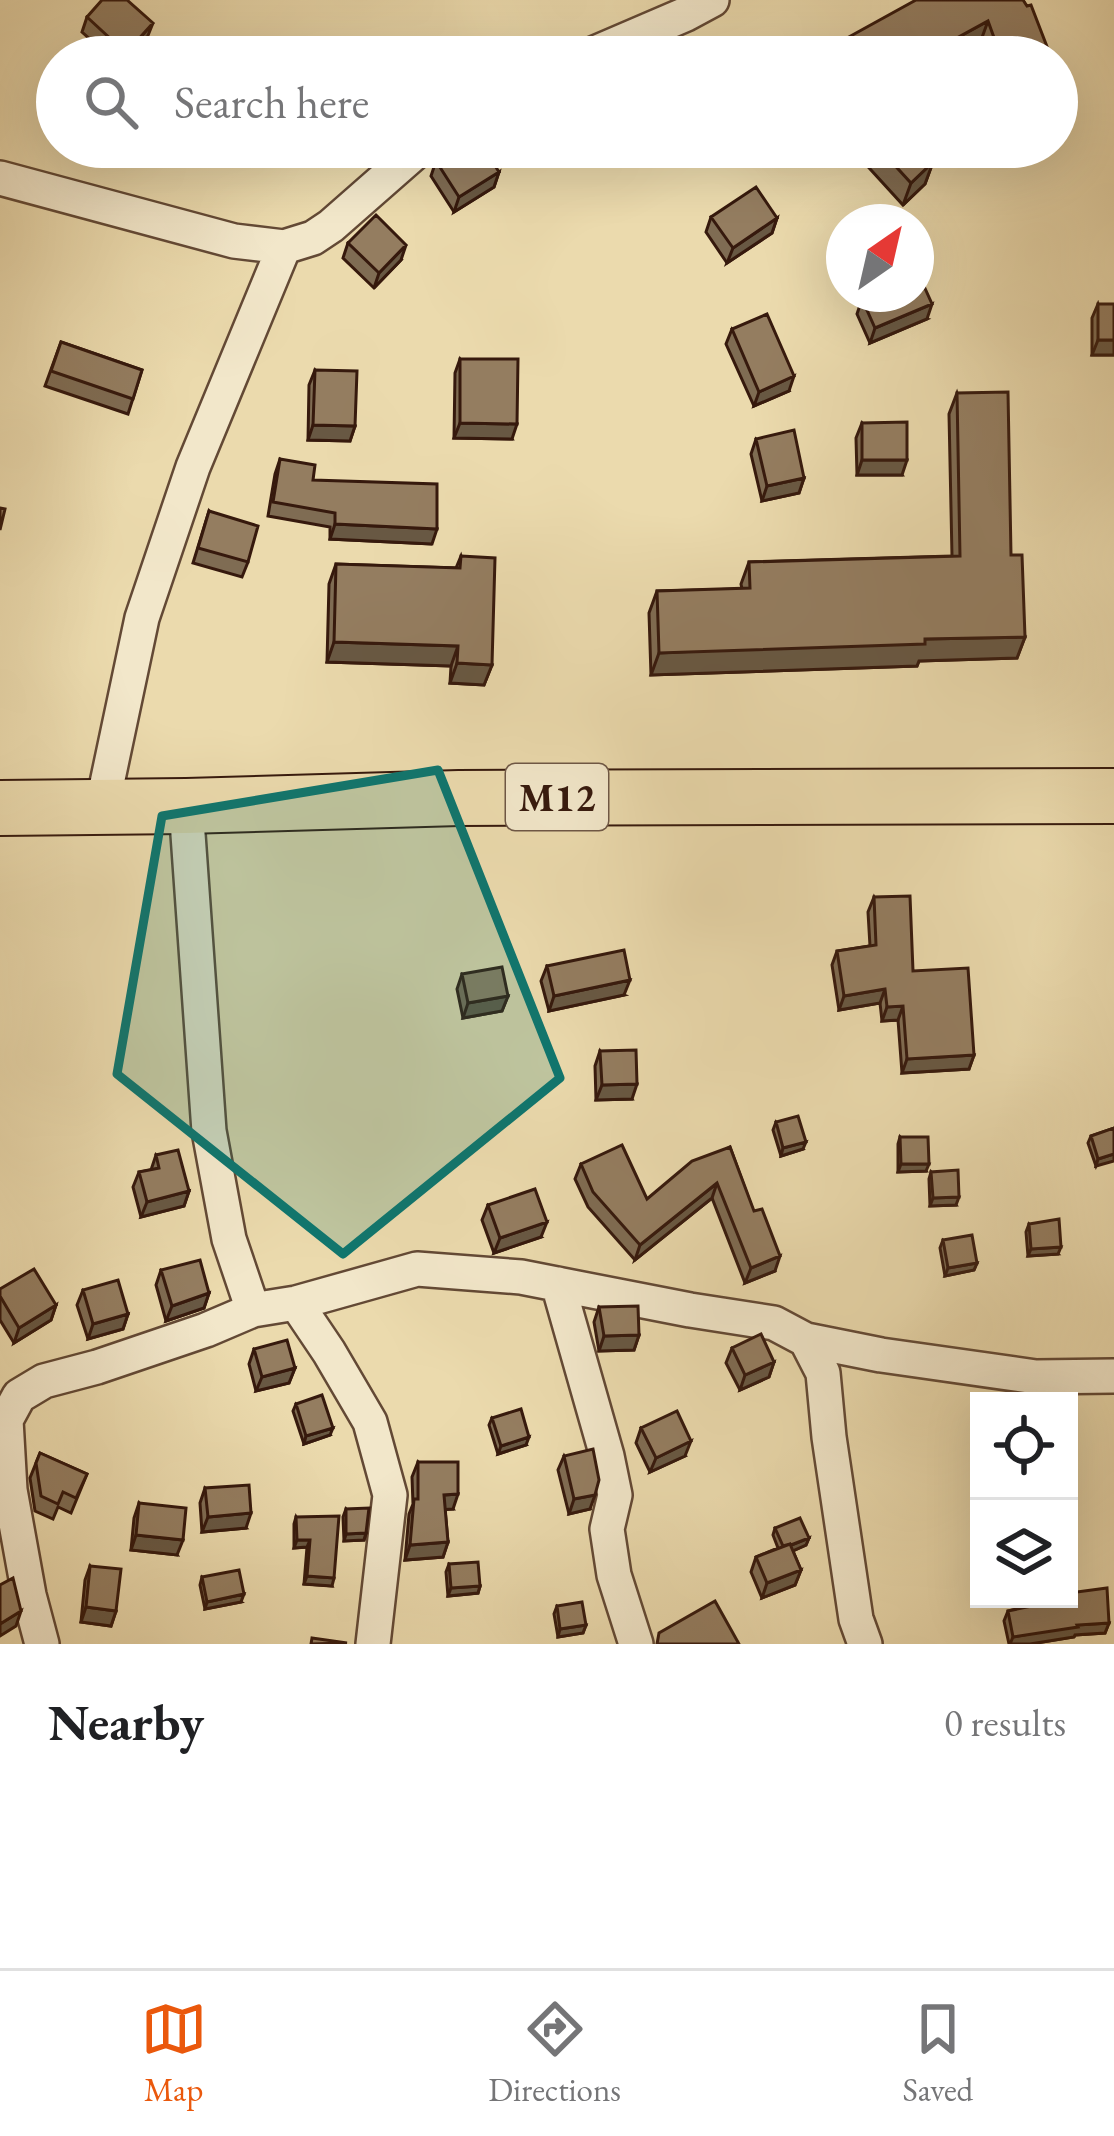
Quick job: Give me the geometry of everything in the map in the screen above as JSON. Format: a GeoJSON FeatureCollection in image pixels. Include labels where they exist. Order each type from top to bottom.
{"type":"FeatureCollection","features":[{"type":"Feature","properties":{"kind":"highway","name":"M12"},"geometry":{"type":"LineString","coordinates":[[0,808],[459,798],[1114,796]]}},
{"type":"Feature","properties":{"kind":"street"},"geometry":{"type":"LineString","coordinates":[[635,36],[712,0]]}},
{"type":"Feature","properties":{"kind":"street"},"geometry":{"type":"LineString","coordinates":[[0,178],[234,241],[284,247],[313,238],[331,226],[397,168]]}},
{"type":"Feature","properties":{"kind":"street"},"geometry":{"type":"LineString","coordinates":[[102,806],[142,619],[193,467],[284,247]]}},
{"type":"Feature","properties":{"kind":"street"},"geometry":{"type":"LineString","coordinates":[[187,806],[209,1131],[229,1239],[253,1310]]}},
{"type":"Feature","properties":{"kind":"street"},"geometry":{"type":"LineString","coordinates":[[42,1644],[10,1490],[9,1389],[97,1367],[253,1310],[296,1303],[417,1269],[521,1277],[774,1322],[806,1340],[881,1354],[1036,1377],[1114,1376]]}},
{"type":"Feature","properties":{"kind":"street"},"geometry":{"type":"LineString","coordinates":[[559,1284],[611,1475],[615,1495],[607,1528],[610,1552],[635,1644]]}},
{"type":"Feature","properties":{"kind":"street"},"geometry":{"type":"LineString","coordinates":[[296,1303],[370,1422],[390,1496],[373,1644]]}},
{"type":"Feature","properties":{"kind":"street"},"geometry":{"type":"LineString","coordinates":[[806,1340],[823,1373],[856,1619],[865,1644]]}},
{"type":"Feature","properties":{"kind":"highlighted area"},"geometry":{"type":"Polygon","coordinates":[[[438,770],[560,1078],[343,1254],[117,1074],[162,816],[438,770]]]}},
{"type":"Feature","properties":{"kind":"building"},"geometry":{"type":"Polygon","coordinates":[[[102,0],[127,0],[153,23],[141,36],[108,36],[87,17],[102,0]]]}},
{"type":"Feature","properties":{"kind":"building"},"geometry":{"type":"Polygon","coordinates":[[[916,0],[1023,0],[1031,5],[1043,36],[993,36],[988,21],[960,36],[851,36],[916,0]]]}},
{"type":"Feature","properties":{"kind":"building"},"geometry":{"type":"Polygon","coordinates":[[[440,168],[496,168],[499,172],[459,197],[440,168]]]}},
{"type":"Feature","properties":{"kind":"building"},"geometry":{"type":"Polygon","coordinates":[[[897,168],[927,168],[911,183],[897,168]]]}},
{"type":"Feature","properties":{"kind":"building"},"geometry":{"type":"Polygon","coordinates":[[[756,187],[777,218],[733,248],[711,217],[756,187]]]}},
{"type":"Feature","properties":{"kind":"building"},"geometry":{"type":"Polygon","coordinates":[[[376,215],[406,245],[379,273],[348,243],[376,215]]]}},
{"type":"Feature","properties":{"kind":"building"},"geometry":{"type":"Polygon","coordinates":[[[1098,304],[1114,304],[1114,340],[1098,340],[1098,304]]]}},
{"type":"Feature","properties":{"kind":"building"},"geometry":{"type":"Polygon","coordinates":[[[868,312],[913,312],[875,328],[868,312]]]}},
{"type":"Feature","properties":{"kind":"building"},"geometry":{"type":"Polygon","coordinates":[[[767,314],[794,376],[759,392],[732,329],[767,314]]]}},
{"type":"Feature","properties":{"kind":"building"},"geometry":{"type":"Polygon","coordinates":[[[61,342],[142,370],[133,399],[51,371],[61,342]]]}},
{"type":"Feature","properties":{"kind":"building"},"geometry":{"type":"Polygon","coordinates":[[[460,359],[518,359],[517,424],[460,423],[460,359]]]}},
{"type":"Feature","properties":{"kind":"building"},"geometry":{"type":"Polygon","coordinates":[[[315,370],[357,371],[355,426],[313,425],[315,370]]]}},
{"type":"Feature","properties":{"kind":"building"},"geometry":{"type":"Polygon","coordinates":[[[1008,392],[1011,555],[1022,555],[1025,637],[659,653],[657,591],[750,588],[749,562],[960,556],[957,393],[1008,392]]]}},
{"type":"Feature","properties":{"kind":"building"},"geometry":{"type":"Polygon","coordinates":[[[907,422],[907,460],[862,460],[862,423],[907,422]]]}},
{"type":"Feature","properties":{"kind":"building"},"geometry":{"type":"Polygon","coordinates":[[[794,430],[804,478],[767,486],[756,439],[794,430]]]}},
{"type":"Feature","properties":{"kind":"building"},"geometry":{"type":"Polygon","coordinates":[[[280,459],[315,465],[313,480],[437,484],[437,529],[335,524],[335,513],[273,502],[280,459]]]}},
{"type":"Feature","properties":{"kind":"building"},"geometry":{"type":"Polygon","coordinates":[[[209,511],[258,526],[248,562],[198,548],[209,511]]]}},
{"type":"Feature","properties":{"kind":"building"},"geometry":{"type":"Polygon","coordinates":[[[461,556],[495,558],[492,665],[457,663],[458,646],[334,642],[336,564],[460,568],[461,556]]]}},
{"type":"Feature","properties":{"kind":"building"},"geometry":{"type":"Polygon","coordinates":[[[910,896],[913,971],[968,968],[974,1055],[907,1059],[903,1006],[887,1007],[885,989],[844,996],[837,951],[876,945],[874,897],[910,896]]]}},
{"type":"Feature","properties":{"kind":"building"},"geometry":{"type":"Polygon","coordinates":[[[624,950],[630,980],[554,996],[547,966],[624,950]]]}},
{"type":"Feature","properties":{"kind":"building"},"geometry":{"type":"Polygon","coordinates":[[[502,967],[508,996],[468,1003],[462,974],[502,967]]]}},
{"type":"Feature","properties":{"kind":"building"},"geometry":{"type":"Polygon","coordinates":[[[636,1050],[637,1084],[602,1085],[600,1051],[636,1050]]]}},
{"type":"Feature","properties":{"kind":"building"},"geometry":{"type":"Polygon","coordinates":[[[798,1116],[806,1142],[783,1148],[776,1122],[798,1116]]]}},
{"type":"Feature","properties":{"kind":"building"},"geometry":{"type":"Polygon","coordinates":[[[1114,1128],[1114,1154],[1098,1159],[1091,1136],[1114,1128]]]}},
{"type":"Feature","properties":{"kind":"building"},"geometry":{"type":"Polygon","coordinates":[[[900,1137],[928,1137],[929,1164],[901,1164],[900,1137]]]}},
{"type":"Feature","properties":{"kind":"building"},"geometry":{"type":"Polygon","coordinates":[[[622,1145],[647,1199],[692,1161],[730,1147],[754,1211],[762,1209],[780,1256],[751,1268],[717,1183],[640,1245],[593,1192],[581,1164],[622,1145]]]}},
{"type":"Feature","properties":{"kind":"building"},"geometry":{"type":"Polygon","coordinates":[[[178,1150],[189,1191],[147,1202],[139,1172],[159,1168],[156,1155],[178,1150]]]}},
{"type":"Feature","properties":{"kind":"building"},"geometry":{"type":"Polygon","coordinates":[[[958,1170],[959,1197],[933,1198],[931,1172],[958,1170]]]}},
{"type":"Feature","properties":{"kind":"building"},"geometry":{"type":"Polygon","coordinates":[[[535,1189],[547,1222],[500,1238],[488,1205],[535,1189]]]}},
{"type":"Feature","properties":{"kind":"building"},"geometry":{"type":"Polygon","coordinates":[[[1059,1219],[1061,1247],[1031,1249],[1029,1224],[1059,1219]]]}},
{"type":"Feature","properties":{"kind":"building"},"geometry":{"type":"Polygon","coordinates":[[[972,1235],[977,1263],[948,1268],[943,1240],[972,1235]]]}},
{"type":"Feature","properties":{"kind":"building"},"geometry":{"type":"Polygon","coordinates":[[[200,1260],[209,1293],[172,1306],[161,1270],[200,1260]]]}},
{"type":"Feature","properties":{"kind":"building"},"geometry":{"type":"Polygon","coordinates":[[[34,1269],[56,1305],[19,1328],[0,1289],[34,1269]]]}},
{"type":"Feature","properties":{"kind":"building"},"geometry":{"type":"Polygon","coordinates":[[[118,1280],[128,1314],[93,1324],[83,1290],[118,1280]]]}},
{"type":"Feature","properties":{"kind":"building"},"geometry":{"type":"Polygon","coordinates":[[[638,1306],[639,1335],[604,1336],[599,1307],[638,1306]]]}},
{"type":"Feature","properties":{"kind":"building"},"geometry":{"type":"Polygon","coordinates":[[[761,1334],[774,1362],[745,1375],[732,1348],[761,1334]]]}},
{"type":"Feature","properties":{"kind":"building"},"geometry":{"type":"Polygon","coordinates":[[[287,1340],[295,1368],[262,1377],[254,1349],[287,1340]]]}},
{"type":"Feature","properties":{"kind":"building"},"geometry":{"type":"Polygon","coordinates":[[[322,1395],[333,1428],[306,1436],[296,1404],[322,1395]]]}},
{"type":"Feature","properties":{"kind":"building"},"geometry":{"type":"Polygon","coordinates":[[[521,1409],[529,1437],[501,1446],[492,1418],[521,1409]]]}},
{"type":"Feature","properties":{"kind":"building"},"geometry":{"type":"Polygon","coordinates":[[[677,1411],[691,1441],[656,1458],[641,1428],[677,1411]]]}},
{"type":"Feature","properties":{"kind":"building"},"geometry":{"type":"Polygon","coordinates":[[[593,1449],[599,1480],[595,1495],[574,1499],[564,1456],[593,1449]]]}},
{"type":"Feature","properties":{"kind":"building"},"geometry":{"type":"Polygon","coordinates":[[[40,1453],[87,1474],[76,1498],[63,1492],[58,1504],[41,1496],[36,1463],[40,1453]]]}},
{"type":"Feature","properties":{"kind":"building"},"geometry":{"type":"Polygon","coordinates":[[[418,1462],[458,1462],[458,1494],[444,1495],[448,1542],[410,1545],[418,1462]]]}},
{"type":"Feature","properties":{"kind":"building"},"geometry":{"type":"Polygon","coordinates":[[[249,1485],[251,1513],[208,1517],[205,1488],[249,1485]]]}},
{"type":"Feature","properties":{"kind":"building"},"geometry":{"type":"Polygon","coordinates":[[[139,1503],[186,1508],[183,1540],[136,1535],[139,1503]]]}},
{"type":"Feature","properties":{"kind":"building"},"geometry":{"type":"Polygon","coordinates":[[[369,1508],[366,1533],[346,1534],[346,1509],[369,1508]]]}},
{"type":"Feature","properties":{"kind":"building"},"geometry":{"type":"Polygon","coordinates":[[[339,1516],[334,1578],[307,1576],[310,1540],[297,1540],[296,1517],[339,1516]]]}},
{"type":"Feature","properties":{"kind":"building"},"geometry":{"type":"Polygon","coordinates":[[[800,1518],[809,1538],[783,1546],[775,1528],[800,1518]]]}},
{"type":"Feature","properties":{"kind":"building"},"geometry":{"type":"Polygon","coordinates":[[[790,1544],[801,1570],[767,1583],[756,1557],[790,1544]]]}},
{"type":"Feature","properties":{"kind":"building"},"geometry":{"type":"Polygon","coordinates":[[[478,1562],[480,1586],[451,1588],[449,1564],[478,1562]]]}},
{"type":"Feature","properties":{"kind":"building"},"geometry":{"type":"Polygon","coordinates":[[[90,1566],[121,1569],[116,1611],[86,1607],[90,1566]]]}},
{"type":"Feature","properties":{"kind":"building"},"geometry":{"type":"Polygon","coordinates":[[[239,1570],[244,1594],[207,1602],[202,1577],[239,1570]]]}},
{"type":"Feature","properties":{"kind":"building"},"geometry":{"type":"Polygon","coordinates":[[[13,1578],[21,1611],[0,1624],[0,1585],[13,1578]]]}},
{"type":"Feature","properties":{"kind":"building"},"geometry":{"type":"Polygon","coordinates":[[[1107,1588],[1109,1623],[1013,1637],[1008,1611],[1078,1608],[1078,1592],[1107,1588]]]}},
{"type":"Feature","properties":{"kind":"building"},"geometry":{"type":"Polygon","coordinates":[[[715,1601],[739,1644],[657,1644],[659,1633],[715,1601]]]}},
{"type":"Feature","properties":{"kind":"building"},"geometry":{"type":"Polygon","coordinates":[[[582,1602],[586,1625],[560,1629],[557,1606],[582,1602]]]}},
{"type":"Feature","properties":{"kind":"building"},"geometry":{"type":"Polygon","coordinates":[[[312,1638],[347,1643],[311,1644],[312,1638]]]}}]}
